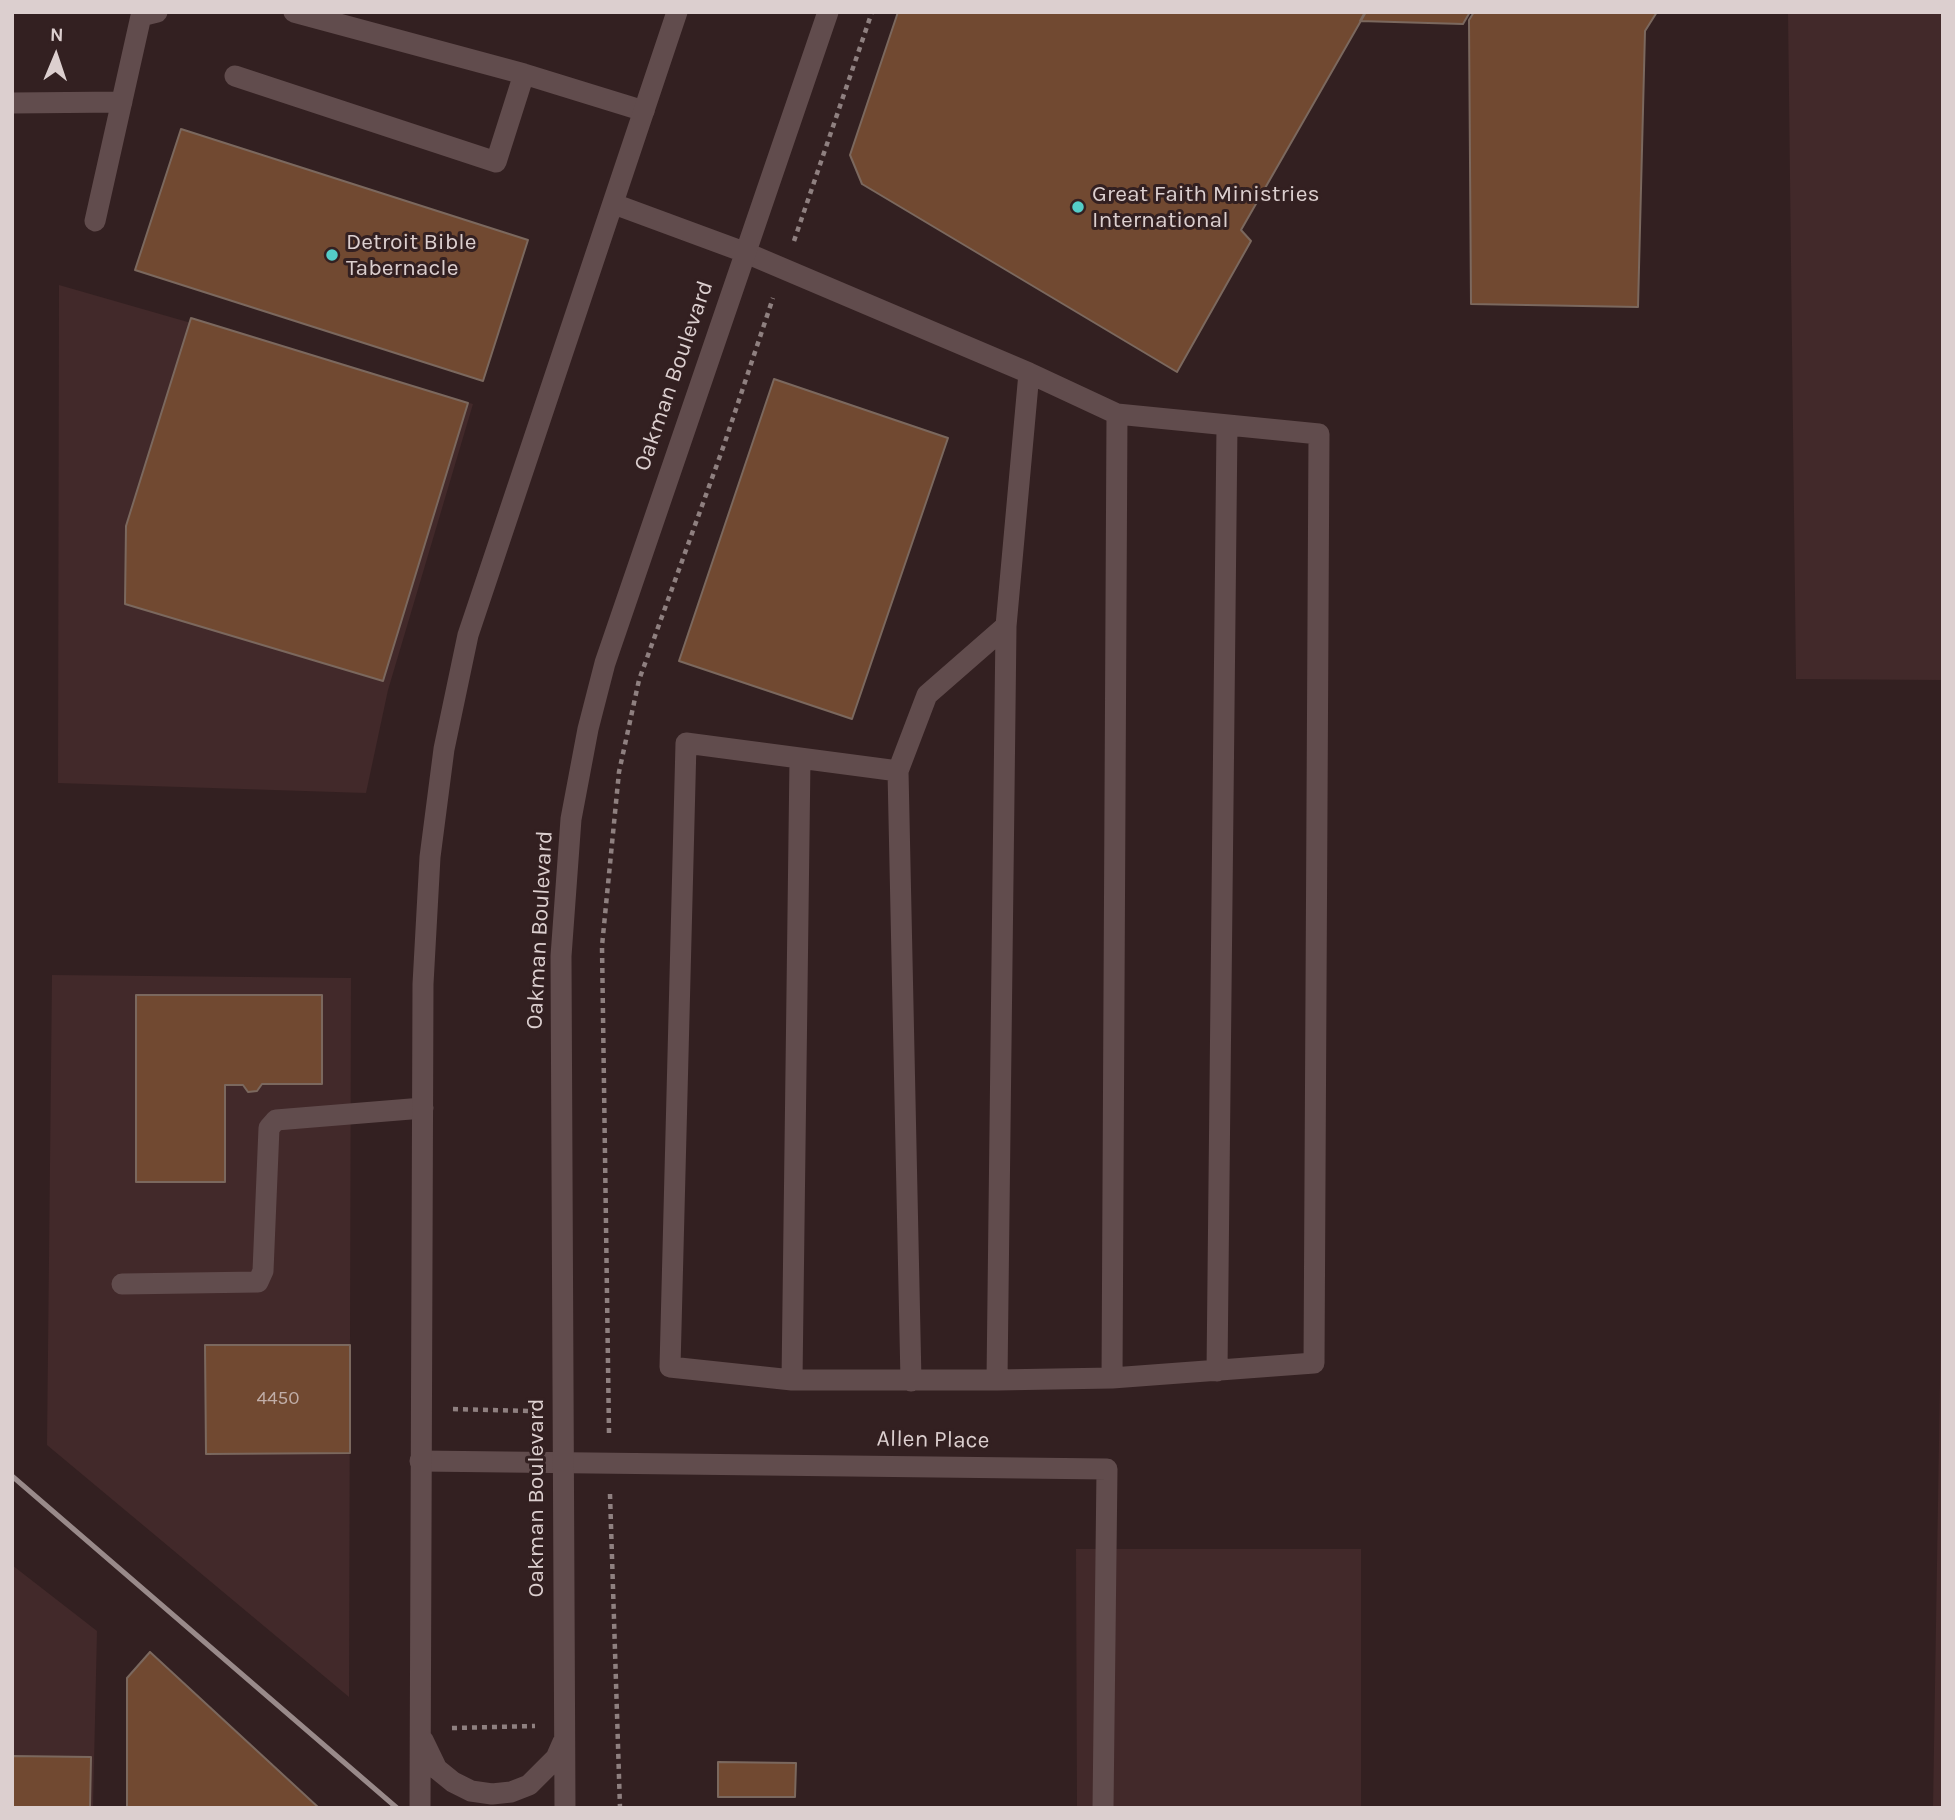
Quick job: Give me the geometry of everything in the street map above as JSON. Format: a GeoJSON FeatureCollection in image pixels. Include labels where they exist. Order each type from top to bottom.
{"type":"FeatureCollection","features":[{"type":"Feature","properties":{"kind":"street"},"geometry":{"type":"LineString","coordinates":[[95,221],[141,16],[157,12]]}},
{"type":"Feature","properties":{"kind":"street"},"geometry":{"type":"LineString","coordinates":[[294,12],[524,74],[644,111]]}},
{"type":"Feature","properties":{"kind":"street"},"geometry":{"type":"LineString","coordinates":[[419,1808],[423,984],[430,857],[444,749],[468,635],[677,12]]}},
{"type":"Feature","properties":{"kind":"street","name":"Oakman Boulevard"},"geometry":{"type":"LineString","coordinates":[[565,1808],[561,956],[571,819],[588,729],[605,663],[828,12]]}},
{"type":"Feature","properties":{"kind":"street"},"geometry":{"type":"LineString","coordinates":[[235,76],[496,162],[524,74]]}},
{"type":"Feature","properties":{"kind":"street"},"geometry":{"type":"LineString","coordinates":[[12,103],[122,102]]}},
{"type":"Feature","properties":{"kind":"street"},"geometry":{"type":"LineString","coordinates":[[614,204],[744,252],[1029,373],[1117,414],[1319,434],[1314,1363],[1112,1378],[911,1381],[792,1380],[670,1367],[686,743],[898,771]]}},
{"type":"Feature","properties":{"kind":"street"},"geometry":{"type":"LineString","coordinates":[[997,1380],[1006,626],[1029,373]]}},
{"type":"Feature","properties":{"kind":"street"},"geometry":{"type":"LineString","coordinates":[[1112,1378],[1117,414]]}},
{"type":"Feature","properties":{"kind":"street"},"geometry":{"type":"LineString","coordinates":[[1217,1371],[1227,425]]}},
{"type":"Feature","properties":{"kind":"street"},"geometry":{"type":"LineString","coordinates":[[911,1381],[898,771],[927,695],[1006,626]]}},
{"type":"Feature","properties":{"kind":"street"},"geometry":{"type":"LineString","coordinates":[[792,1380],[800,758]]}},
{"type":"Feature","properties":{"kind":"street"},"geometry":{"type":"LineString","coordinates":[[122,1284],[258,1282],[263,1271],[269,1128],[275,1120],[423,1108]]}},
{"type":"Feature","properties":{"kind":"street","name":"Allen Place"},"geometry":{"type":"LineString","coordinates":[[420,1461],[1107,1469],[1103,1808]]}},
{"type":"Feature","properties":{"kind":"street"},"geometry":{"type":"LineString","coordinates":[[420,1732],[426,1751],[437,1769],[453,1782],[471,1791],[492,1794],[511,1792],[529,1785],[556,1758],[564,1740]]}},
{"type":"Feature","properties":{"kind":"path"},"geometry":{"type":"LineString","coordinates":[[453,1409],[530,1410]]}},
{"type":"Feature","properties":{"kind":"path"},"geometry":{"type":"LineString","coordinates":[[448,1728],[535,1726]]}},
{"type":"Feature","properties":{"kind":"shaded area"},"geometry":{"type":"Polygon","coordinates":[[[1788,12],[1937,12],[1943,16],[1943,680],[1796,679],[1788,12]]]}},
{"type":"Feature","properties":{"kind":"shaded area"},"geometry":{"type":"Polygon","coordinates":[[[59,285],[473,404],[388,690],[366,793],[58,783],[59,285]]]}},
{"type":"Feature","properties":{"kind":"shaded area"},"geometry":{"type":"Polygon","coordinates":[[[52,975],[351,978],[349,1697],[47,1445],[52,975]]]}},
{"type":"Feature","properties":{"kind":"shaded area"},"geometry":{"type":"Polygon","coordinates":[[[1943,1197],[1943,1808],[1933,1808],[1943,1197]]]}},
{"type":"Feature","properties":{"kind":"shaded area"},"geometry":{"type":"Polygon","coordinates":[[[1076,1549],[1361,1549],[1361,1808],[1077,1808],[1076,1549]]]}},
{"type":"Feature","properties":{"kind":"shaded area"},"geometry":{"type":"Polygon","coordinates":[[[12,1565],[97,1631],[93,1808],[12,1808],[12,1565]]]}},
{"type":"Feature","properties":{"kind":"building","name":"Great Faith Ministries International"},"geometry":{"type":"Polygon","coordinates":[[[898,12],[1366,12],[1241,230],[1251,241],[1177,372],[862,184],[850,155],[898,12]]]}},
{"type":"Feature","properties":{"kind":"building"},"geometry":{"type":"Polygon","coordinates":[[[1365,12],[1470,12],[1463,24],[1360,21],[1365,12]]]}},
{"type":"Feature","properties":{"kind":"building"},"geometry":{"type":"Polygon","coordinates":[[[1474,12],[1657,12],[1645,31],[1638,307],[1471,304],[1469,20],[1474,12]]]}},
{"type":"Feature","properties":{"kind":"building","name":"Detroit Bible Tabernacle"},"geometry":{"type":"Polygon","coordinates":[[[181,129],[528,240],[483,381],[135,270],[181,129]]]}},
{"type":"Feature","properties":{"kind":"building"},"geometry":{"type":"Polygon","coordinates":[[[191,318],[468,403],[383,681],[125,604],[126,526],[191,318]]]}},
{"type":"Feature","properties":{"kind":"building"},"geometry":{"type":"Polygon","coordinates":[[[774,379],[948,438],[852,719],[679,661],[774,379]]]}},
{"type":"Feature","properties":{"kind":"building"},"geometry":{"type":"Polygon","coordinates":[[[136,995],[322,995],[322,1084],[262,1084],[257,1091],[248,1092],[243,1085],[225,1085],[225,1182],[136,1182],[136,995]]]}},
{"type":"Feature","properties":{"kind":"building"},"geometry":{"type":"Polygon","coordinates":[[[205,1345],[350,1345],[350,1453],[206,1454],[205,1345]]]}},
{"type":"Feature","properties":{"kind":"building"},"geometry":{"type":"Polygon","coordinates":[[[150,1652],[319,1808],[127,1808],[127,1678],[150,1652]]]}},
{"type":"Feature","properties":{"kind":"building"},"geometry":{"type":"Polygon","coordinates":[[[12,1756],[91,1757],[90,1808],[12,1808],[12,1756]]]}},
{"type":"Feature","properties":{"kind":"building"},"geometry":{"type":"Polygon","coordinates":[[[718,1762],[796,1763],[795,1797],[718,1797],[718,1762]]]}},
{"type":"Feature","properties":{"kind":"railway"},"geometry":{"type":"LineString","coordinates":[[12,1476],[397,1808]]}},
{"type":"Feature","properties":{"kind":"place","name":"Great Faith Ministries International"},"geometry":{"type":"Point","coordinates":[1078,207]}},
{"type":"Feature","properties":{"kind":"place","name":"Detroit Bible Tabernacle"},"geometry":{"type":"Point","coordinates":[332,255]}}]}
